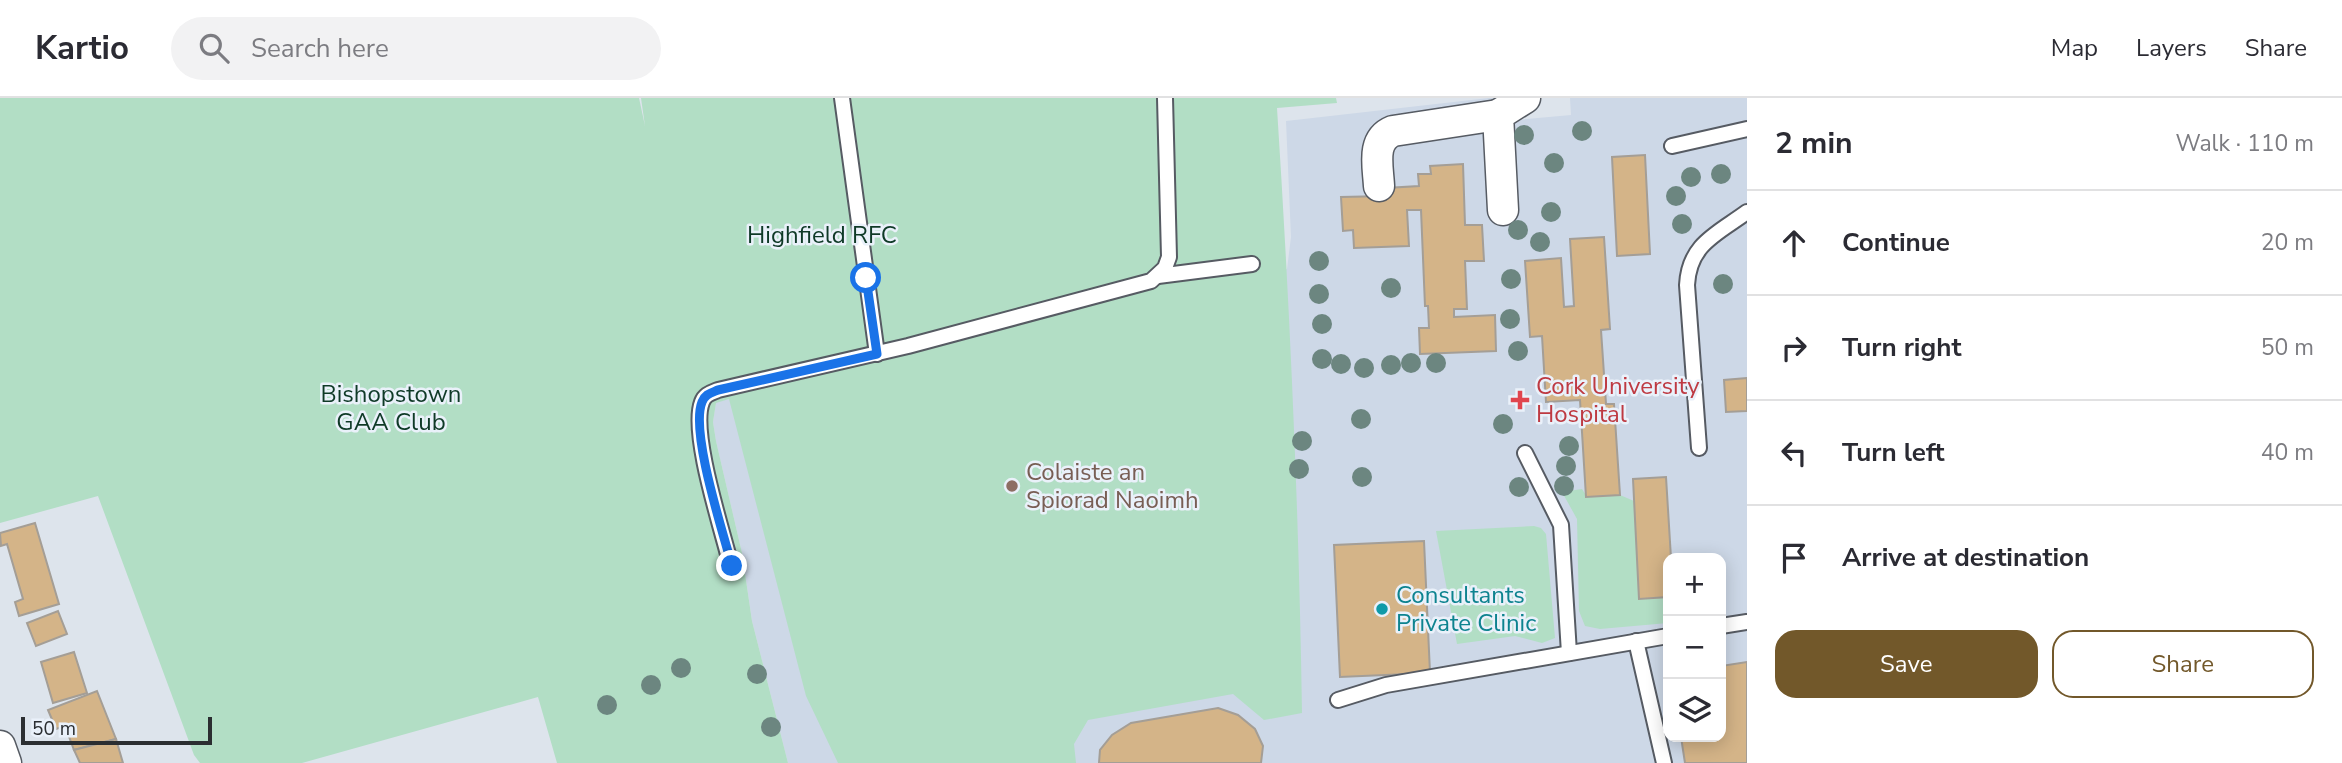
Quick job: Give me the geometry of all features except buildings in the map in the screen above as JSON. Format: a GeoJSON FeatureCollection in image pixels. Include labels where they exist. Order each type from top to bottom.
{"type":"FeatureCollection","features":[{"type":"Feature","properties":{"kind":"street"},"geometry":{"type":"LineString","coordinates":[[1379,186],[1377,149],[1385,134],[1499,115],[1525,98]]}},
{"type":"Feature","properties":{"kind":"street"},"geometry":{"type":"LineString","coordinates":[[1499,115],[1503,210]]}},
{"type":"Feature","properties":{"kind":"street"},"geometry":{"type":"LineString","coordinates":[[0,746],[6,763]]}},
{"type":"Feature","properties":{"kind":"lane"},"geometry":{"type":"LineString","coordinates":[[842,98],[877,354]]}},
{"type":"Feature","properties":{"kind":"lane"},"geometry":{"type":"LineString","coordinates":[[732,566],[702,447],[700,412],[706,395],[877,354],[1151,281],[1165,268],[1169,257],[1166,98]]}},
{"type":"Feature","properties":{"kind":"lane"},"geometry":{"type":"LineString","coordinates":[[1672,146],[1747,129]]}},
{"type":"Feature","properties":{"kind":"lane"},"geometry":{"type":"LineString","coordinates":[[1699,448],[1688,267],[1698,248],[1747,212]]}},
{"type":"Feature","properties":{"kind":"lane"},"geometry":{"type":"LineString","coordinates":[[1158,276],[1252,264]]}},
{"type":"Feature","properties":{"kind":"lane"},"geometry":{"type":"LineString","coordinates":[[1525,453],[1556,511],[1561,526],[1569,653]]}},
{"type":"Feature","properties":{"kind":"lane"},"geometry":{"type":"LineString","coordinates":[[1726,625],[1747,621]]}},
{"type":"Feature","properties":{"kind":"lane"},"geometry":{"type":"LineString","coordinates":[[1338,700],[1386,685],[1663,637]]}},
{"type":"Feature","properties":{"kind":"lane"},"geometry":{"type":"LineString","coordinates":[[1636,641],[1664,763]]}},
{"type":"Feature","properties":{"kind":"shaded area"},"geometry":{"type":"Polygon","coordinates":[[[1489,98],[1493,98],[1517,120],[1571,115],[1570,98],[1747,98],[1747,763],[788,763],[752,621],[742,553],[716,441],[713,422],[716,402],[1134,299],[1287,269],[1291,237],[1286,121],[1489,98]]]}},
{"type":"Feature","properties":{"kind":"green space"},"geometry":{"type":"Polygon","coordinates":[[[0,98],[639,98],[645,126],[641,98],[1336,98],[1337,103],[1277,108],[1293,410],[1302,713],[1264,720],[1233,694],[1088,720],[1074,744],[1076,763],[838,763],[806,696],[729,399],[716,403],[713,422],[716,441],[742,553],[752,621],[788,763],[557,763],[538,697],[302,763],[200,763],[194,755],[98,496],[0,523],[0,98]]]}},
{"type":"Feature","properties":{"kind":"green space"},"geometry":{"type":"Polygon","coordinates":[[[1582,489],[1587,497],[1620,495],[1634,501],[1640,599],[1663,597],[1663,623],[1600,629],[1585,626],[1579,611],[1577,519],[1562,492],[1582,489]]]}},
{"type":"Feature","properties":{"kind":"green space"},"geometry":{"type":"Polygon","coordinates":[[[1534,526],[1541,528],[1546,534],[1555,638],[1542,643],[1515,636],[1457,644],[1436,531],[1534,526]]]}},
{"type":"Feature","properties":{"kind":"place","name":"Cork University Hospital"},"geometry":{"type":"Point","coordinates":[1520,400]}},
{"type":"Feature","properties":{"kind":"place","name":"Colaiste an Spiorad Naoimh"},"geometry":{"type":"Point","coordinates":[1012,486]}},
{"type":"Feature","properties":{"kind":"place","name":"Consultants Private Clinic"},"geometry":{"type":"Point","coordinates":[1382,609]}},
{"type":"Feature","properties":{"kind":"route"},"geometry":{"type":"LineString","coordinates":[[732,566],[702,447],[699,421],[701,404],[706,395],[718,390],[877,354],[866,278]]}},
{"type":"Feature","properties":{"kind":"park label","name":"Highfield RFC"},"geometry":{"type":"Point","coordinates":[822,235]}},
{"type":"Feature","properties":{"kind":"park label","name":"Bishopstown GAA Club"},"geometry":{"type":"Point","coordinates":[391,408]}}]}
